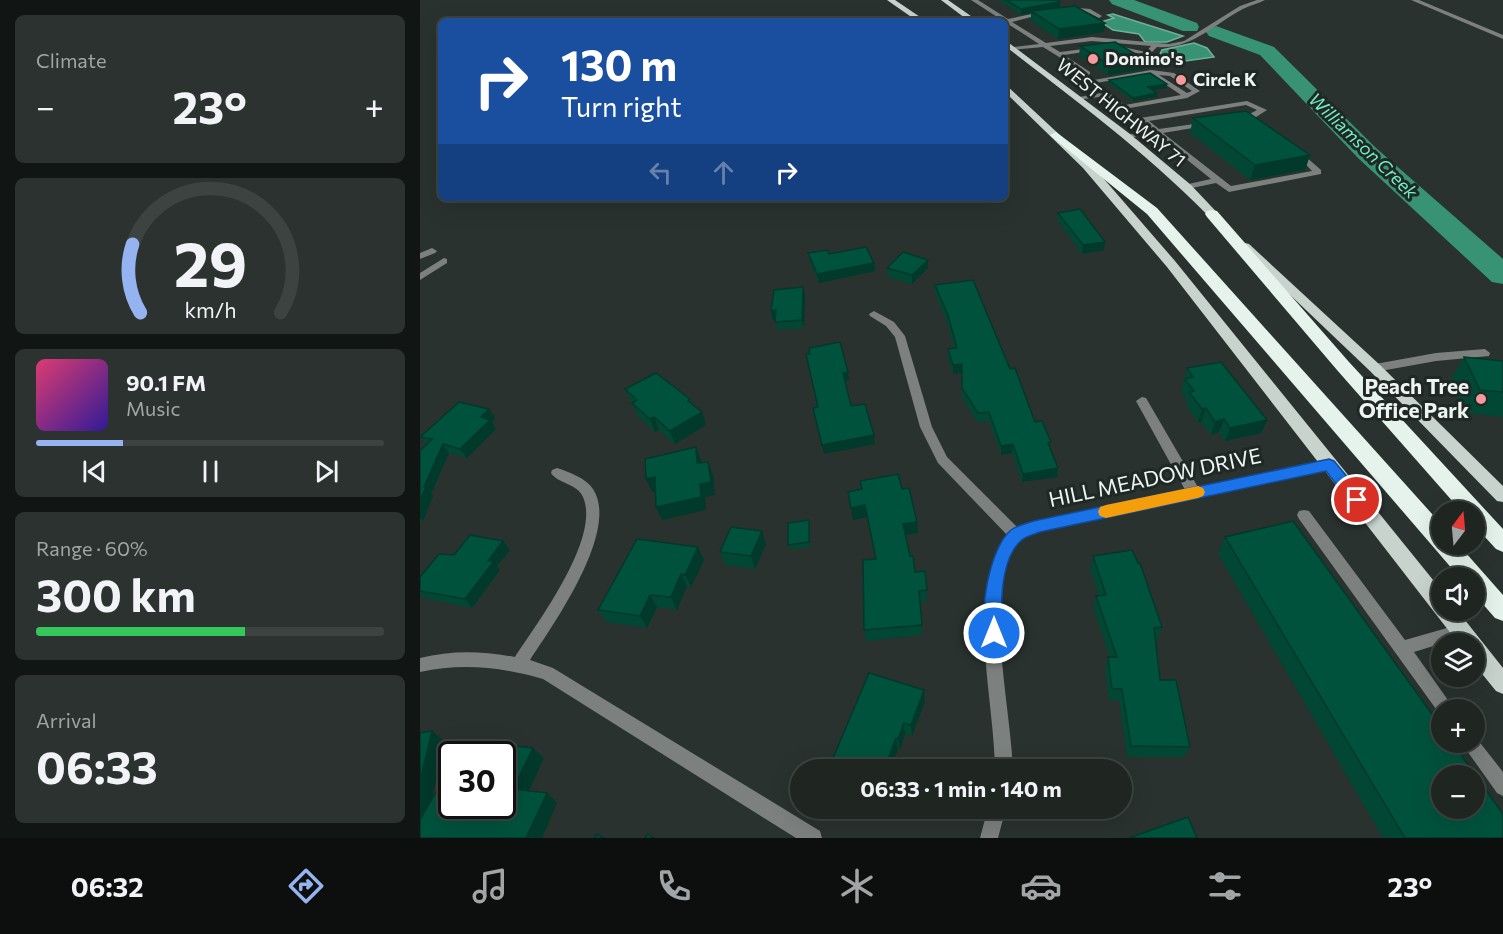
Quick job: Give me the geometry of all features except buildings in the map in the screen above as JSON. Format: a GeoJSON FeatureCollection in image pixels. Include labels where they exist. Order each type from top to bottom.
{"type":"FeatureCollection","features":[{"type":"Feature","properties":{"kind":"highway"},"geometry":{"type":"LineString","coordinates":[[1056,135],[1152,211],[1431,528]]}},
{"type":"Feature","properties":{"kind":"highway"},"geometry":{"type":"LineString","coordinates":[[1212,214],[1343,366],[1503,543]]}},
{"type":"Feature","properties":{"kind":"highway"},"geometry":{"type":"LineString","coordinates":[[1454,555],[1465,567]]}},
{"type":"Feature","properties":{"kind":"highway"},"geometry":{"type":"LineString","coordinates":[[1485,591],[1503,611]]}},
{"type":"Feature","properties":{"kind":"main road"},"geometry":{"type":"LineString","coordinates":[[890,0],[917,18]]}},
{"type":"Feature","properties":{"kind":"main road"},"geometry":{"type":"LineString","coordinates":[[944,0],[970,18]]}},
{"type":"Feature","properties":{"kind":"main road","name":"WEST HIGHWAY 71"},"geometry":{"type":"LineString","coordinates":[[1008,44],[1126,136],[1187,187],[1212,214],[1375,368],[1503,496]]}},
{"type":"Feature","properties":{"kind":"main road"},"geometry":{"type":"LineString","coordinates":[[1008,90],[1087,166],[1171,264],[1431,592]]}},
{"type":"Feature","properties":{"kind":"main road"},"geometry":{"type":"LineString","coordinates":[[1454,621],[1463,633]]}},
{"type":"Feature","properties":{"kind":"main road"},"geometry":{"type":"LineString","coordinates":[[1485,662],[1503,684]]}},
{"type":"Feature","properties":{"kind":"street"},"geometry":{"type":"LineString","coordinates":[[1014,49],[1092,39],[1154,46],[1186,42],[1242,7],[1262,0]]}},
{"type":"Feature","properties":{"kind":"street"},"geometry":{"type":"LineString","coordinates":[[1414,0],[1503,37]]}},
{"type":"Feature","properties":{"kind":"street"},"geometry":{"type":"LineString","coordinates":[[976,1],[986,1]]}},
{"type":"Feature","properties":{"kind":"street"},"geometry":{"type":"LineString","coordinates":[[976,1],[1003,18]]}},
{"type":"Feature","properties":{"kind":"street"},"geometry":{"type":"LineString","coordinates":[[1058,10],[1088,10],[1098,16]]}},
{"type":"Feature","properties":{"kind":"street"},"geometry":{"type":"LineString","coordinates":[[1008,21],[1023,20],[1047,11]]}},
{"type":"Feature","properties":{"kind":"street"},"geometry":{"type":"LineString","coordinates":[[1008,21],[1088,73]]}},
{"type":"Feature","properties":{"kind":"street"},"geometry":{"type":"LineString","coordinates":[[1059,54],[1106,48],[1146,56],[1154,46]]}},
{"type":"Feature","properties":{"kind":"street"},"geometry":{"type":"LineString","coordinates":[[1151,72],[1187,96]]}},
{"type":"Feature","properties":{"kind":"street"},"geometry":{"type":"LineString","coordinates":[[1151,72],[1172,74],[1197,91],[1187,96],[1124,107],[1107,94],[1090,82],[1151,72]]}},
{"type":"Feature","properties":{"kind":"street"},"geometry":{"type":"LineString","coordinates":[[1077,98],[1107,94]]}},
{"type":"Feature","properties":{"kind":"street"},"geometry":{"type":"LineString","coordinates":[[1227,121],[1250,117],[1263,111],[1247,103],[1143,120],[1229,189],[1318,171],[1307,158],[1288,145]]}},
{"type":"Feature","properties":{"kind":"street"},"geometry":{"type":"LineString","coordinates":[[1250,117],[1260,124]]}},
{"type":"Feature","properties":{"kind":"street"},"geometry":{"type":"LineString","coordinates":[[1126,136],[1215,123]]}},
{"type":"Feature","properties":{"kind":"street"},"geometry":{"type":"LineString","coordinates":[[1187,187],[1217,180]]}},
{"type":"Feature","properties":{"kind":"street"},"geometry":{"type":"LineString","coordinates":[[420,256],[432,251]]}},
{"type":"Feature","properties":{"kind":"street"},"geometry":{"type":"LineString","coordinates":[[420,277],[444,261]]}},
{"type":"Feature","properties":{"kind":"street"},"geometry":{"type":"LineString","coordinates":[[874,314],[890,324],[900,336],[926,427],[942,460],[1016,535],[1005,550],[997,571],[993,614],[996,672],[1006,747],[1005,759]]}},
{"type":"Feature","properties":{"kind":"street"},"geometry":{"type":"LineString","coordinates":[[1375,368],[1436,357],[1485,353]]}},
{"type":"Feature","properties":{"kind":"street"},"geometry":{"type":"LineString","coordinates":[[1142,401],[1194,493]]}},
{"type":"Feature","properties":{"kind":"street","name":"HILL MEADOW DRIVE"},"geometry":{"type":"LineString","coordinates":[[1016,535],[1038,526],[1329,465]]}},
{"type":"Feature","properties":{"kind":"street"},"geometry":{"type":"LineString","coordinates":[[519,664],[568,588],[586,548],[593,524],[592,502],[588,492],[578,482],[556,473]]}},
{"type":"Feature","properties":{"kind":"street"},"geometry":{"type":"LineString","coordinates":[[1305,515],[1439,699]]}},
{"type":"Feature","properties":{"kind":"street"},"geometry":{"type":"LineString","coordinates":[[1402,648],[1431,643]]}},
{"type":"Feature","properties":{"kind":"street"},"geometry":{"type":"LineString","coordinates":[[420,665],[460,657],[519,664],[547,673],[813,838]]}},
{"type":"Feature","properties":{"kind":"street"},"geometry":{"type":"LineString","coordinates":[[1479,753],[1503,788]]}},
{"type":"Feature","properties":{"kind":"street"},"geometry":{"type":"LineString","coordinates":[[989,838],[995,819]]}},
{"type":"Feature","properties":{"kind":"shaded area"},"geometry":{"type":"Polygon","coordinates":[[[1113,14],[1183,36],[1167,42],[1145,42],[1139,34],[1113,30],[1101,22],[1114,18],[1108,15],[1113,14]]]}},
{"type":"Feature","properties":{"kind":"shaded area"},"geometry":{"type":"Polygon","coordinates":[[[1194,43],[1207,48],[1214,57],[1161,63],[1167,55],[1160,54],[1162,50],[1194,43]]]}},
{"type":"Feature","properties":{"kind":"waterway","name":"Williamson Creek"},"geometry":{"type":"LineString","coordinates":[[1118,0],[1190,27]]}},
{"type":"Feature","properties":{"kind":"waterway","name":"Williamson Creek"},"geometry":{"type":"LineString","coordinates":[[1216,32],[1267,51],[1367,153],[1503,275]]}},
{"type":"Feature","properties":{"kind":"slow traffic"},"geometry":{"type":"LineString","coordinates":[[1106,512],[1198,492]]}},
{"type":"Feature","properties":{"kind":"place","name":"Domino's"},"geometry":{"type":"Point","coordinates":[1093,59]}},
{"type":"Feature","properties":{"kind":"place","name":"Circle K"},"geometry":{"type":"Point","coordinates":[1181,80]}},
{"type":"Feature","properties":{"kind":"place","name":"Peach Tree Office Park"},"geometry":{"type":"Point","coordinates":[1481,399]}},
{"type":"Feature","properties":{"kind":"route"},"geometry":{"type":"LineString","coordinates":[[994,633],[993,614],[997,571],[1005,550],[1016,535],[1038,526],[1329,465],[1357,500]]}}]}
